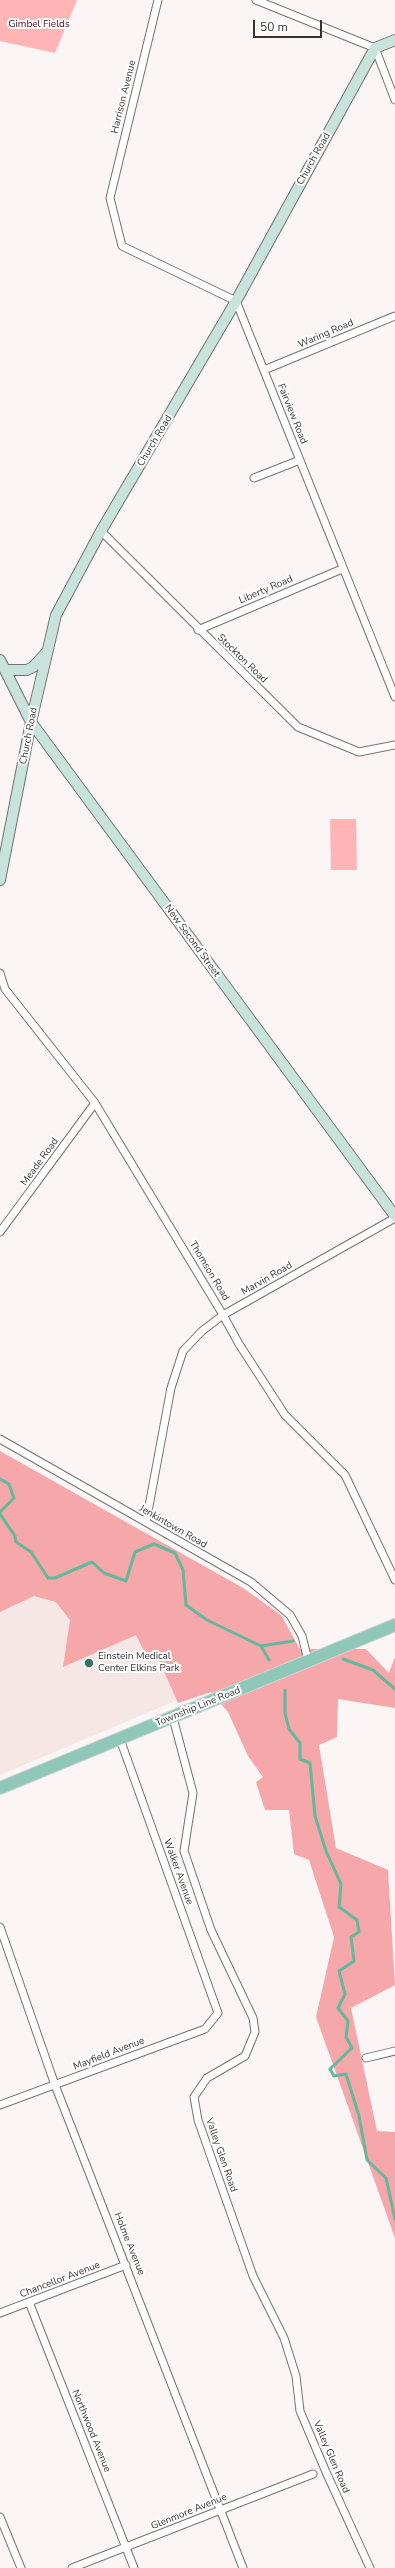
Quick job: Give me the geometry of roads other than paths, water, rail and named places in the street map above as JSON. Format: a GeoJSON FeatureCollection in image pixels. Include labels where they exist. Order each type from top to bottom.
{"type":"FeatureCollection","features":[{"type":"Feature","properties":{"kind":"main road","name":"Township Line Road"},"geometry":{"type":"LineString","coordinates":[[0,1788],[173,1718],[308,1660],[395,1625]]}},
{"type":"Feature","properties":{"kind":"street","name":"Harrison Avenue"},"geometry":{"type":"LineString","coordinates":[[158,0],[110,198],[122,246],[236,301]]}},
{"type":"Feature","properties":{"kind":"street"},"geometry":{"type":"LineString","coordinates":[[256,0],[376,48],[395,40]]}},
{"type":"Feature","properties":{"kind":"street"},"geometry":{"type":"LineString","coordinates":[[376,48],[395,100]]}},
{"type":"Feature","properties":{"kind":"street","name":"Church Road"},"geometry":{"type":"LineString","coordinates":[[0,880],[31,722],[56,615],[101,531],[236,301],[376,48]]}},
{"type":"Feature","properties":{"kind":"street","name":"Fairview Road"},"geometry":{"type":"LineString","coordinates":[[236,301],[342,569],[395,697]]}},
{"type":"Feature","properties":{"kind":"street","name":"Waring Road"},"geometry":{"type":"LineString","coordinates":[[264,370],[395,316]]}},
{"type":"Feature","properties":{"kind":"street"},"geometry":{"type":"LineString","coordinates":[[254,478],[300,460]]}},
{"type":"Feature","properties":{"kind":"street","name":"Stockton Road"},"geometry":{"type":"LineString","coordinates":[[101,531],[198,630],[298,727],[359,752],[395,745]]}},
{"type":"Feature","properties":{"kind":"street","name":"Liberty Road"},"geometry":{"type":"LineString","coordinates":[[198,630],[342,569]]}},
{"type":"Feature","properties":{"kind":"street"},"geometry":{"type":"LineString","coordinates":[[5,670],[27,670],[33,667],[47,652]]}},
{"type":"Feature","properties":{"kind":"street","name":"New Second Street"},"geometry":{"type":"LineString","coordinates":[[0,660],[31,722],[395,1217]]}},
{"type":"Feature","properties":{"kind":"street","name":"Thomson Road"},"geometry":{"type":"LineString","coordinates":[[0,973],[5,989],[95,1103],[224,1315],[239,1344],[284,1415],[345,1475],[395,1580]]}},
{"type":"Feature","properties":{"kind":"street","name":"Meade Road"},"geometry":{"type":"LineString","coordinates":[[0,1232],[95,1103]]}},
{"type":"Feature","properties":{"kind":"street","name":"Marvin Road"},"geometry":{"type":"LineString","coordinates":[[146,1522],[171,1388],[183,1352],[202,1331],[224,1315],[395,1217]]}},
{"type":"Feature","properties":{"kind":"street","name":"Jenkintown Road"},"geometry":{"type":"LineString","coordinates":[[0,1439],[146,1522],[256,1587],[290,1615],[302,1636],[308,1660]]}},
{"type":"Feature","properties":{"kind":"street","name":"Valley Glen Road"},"geometry":{"type":"LineString","coordinates":[[173,1718],[193,1793],[184,1851],[211,1930],[253,2018],[255,2032],[246,2056],[207,2078],[194,2097],[198,2120],[253,2276],[284,2338],[296,2376],[300,2411],[324,2469],[370,2568]]}},
{"type":"Feature","properties":{"kind":"street","name":"Walker Avenue"},"geometry":{"type":"LineString","coordinates":[[120,1739],[218,2013]]}},
{"type":"Feature","properties":{"kind":"street","name":"Holme Avenue"},"geometry":{"type":"LineString","coordinates":[[0,1927],[55,2086],[243,2568]]}},
{"type":"Feature","properties":{"kind":"street","name":"Mayfield Avenue"},"geometry":{"type":"LineString","coordinates":[[0,2105],[55,2086],[205,2029],[218,2013]]}},
{"type":"Feature","properties":{"kind":"street"},"geometry":{"type":"LineString","coordinates":[[366,2058],[395,2051]]}},
{"type":"Feature","properties":{"kind":"street","name":"Chancellor Avenue"},"geometry":{"type":"LineString","coordinates":[[0,2313],[126,2265]]}},
{"type":"Feature","properties":{"kind":"street","name":"Northwood Avenue"},"geometry":{"type":"LineString","coordinates":[[29,2302],[134,2568]]}},
{"type":"Feature","properties":{"kind":"street","name":"Glenmore Avenue"},"geometry":{"type":"LineString","coordinates":[[72,2568],[313,2474]]}},
{"type":"Feature","properties":{"kind":"street"},"geometry":{"type":"LineString","coordinates":[[0,2517],[20,2568]]}},
{"type":"Feature","properties":{"kind":"waterway"},"geometry":{"type":"LineString","coordinates":[[0,1479],[9,1484],[14,1498],[0,1512]]}},
{"type":"Feature","properties":{"kind":"waterway"},"geometry":{"type":"LineString","coordinates":[[0,1514],[15,1536],[16,1542],[31,1552],[48,1578],[55,1578],[92,1562],[104,1573],[126,1581],[135,1552],[154,1544],[175,1553],[183,1570],[186,1605],[207,1620],[261,1646],[293,1641]]}},
{"type":"Feature","properties":{"kind":"waterway"},"geometry":{"type":"LineString","coordinates":[[261,1646],[269,1660]]}},
{"type":"Feature","properties":{"kind":"waterway"},"geometry":{"type":"LineString","coordinates":[[343,1659],[373,1670],[395,1689]]}},
{"type":"Feature","properties":{"kind":"waterway"},"geometry":{"type":"LineString","coordinates":[[285,1690],[285,1713],[289,1729],[300,1743],[300,1759],[310,1763],[315,1816],[326,1851],[341,1884],[339,1907],[357,1920],[359,1932],[351,1937],[354,1961],[339,1971],[345,1994],[338,2008],[348,2021],[346,2037],[352,2048],[330,2069],[334,2076],[346,2074],[359,2116],[367,2160],[386,2178],[395,2219]]}},
{"type":"Feature","properties":{"kind":"place","name":"Einstein Medical Center Elkins Park"},"geometry":{"type":"Point","coordinates":[89,1663]}},
{"type":"Feature","properties":{"kind":"park label","name":"Gimbel Fields"},"geometry":{"type":"Point","coordinates":[39,25]}}]}
